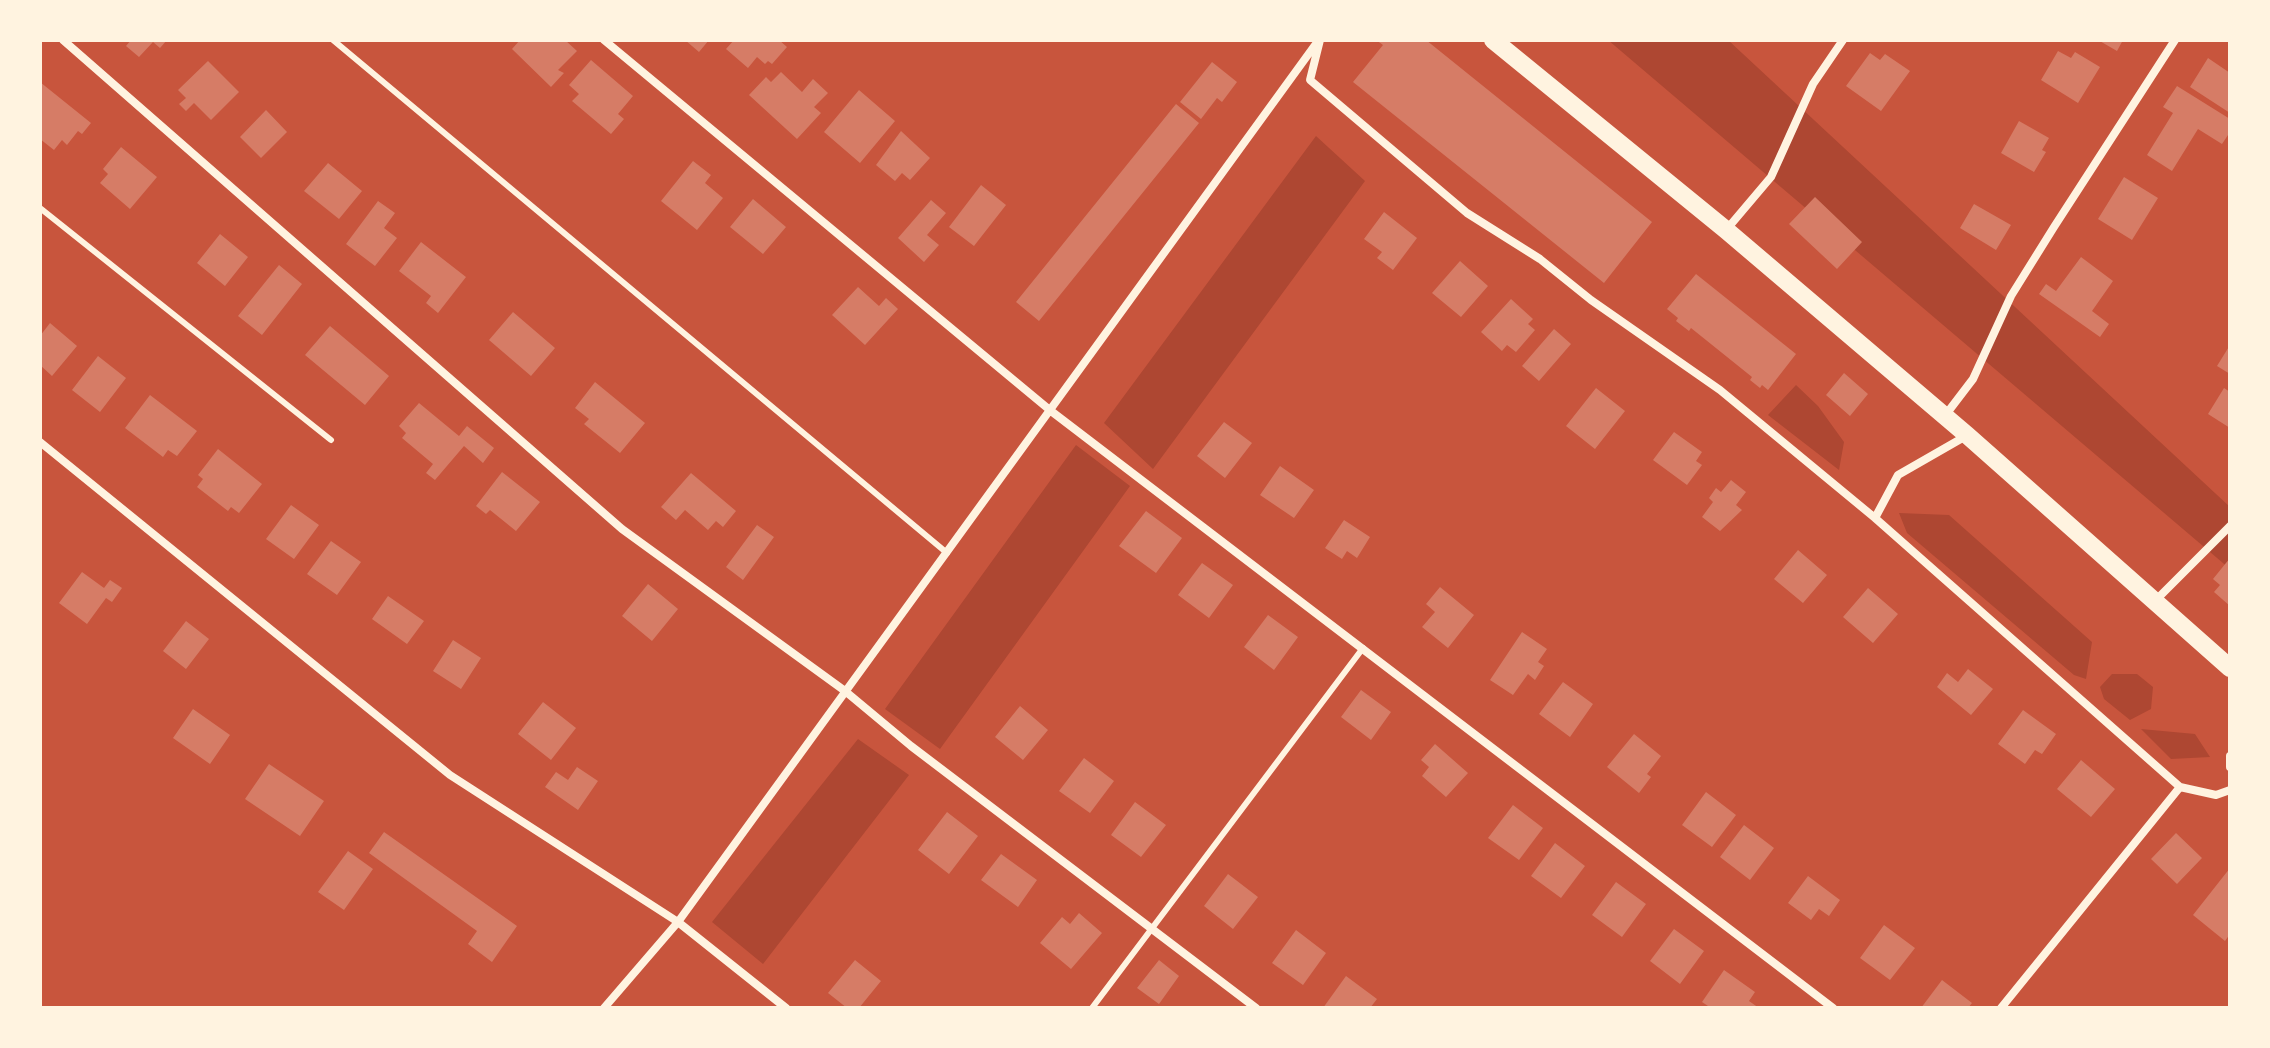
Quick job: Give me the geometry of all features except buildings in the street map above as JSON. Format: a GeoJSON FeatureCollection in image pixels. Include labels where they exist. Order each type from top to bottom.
{"type":"FeatureCollection","features":[{"type":"Feature","properties":{"kind":"main road"},"geometry":{"type":"LineString","coordinates":[[1493,40],[1726,230],[1967,435],[2153,603],[2230,668]]}},
{"type":"Feature","properties":{"kind":"street"},"geometry":{"type":"LineString","coordinates":[[63,40],[622,529],[845,691],[911,746],[1256,1008]]}},
{"type":"Feature","properties":{"kind":"street"},"geometry":{"type":"LineString","coordinates":[[604,40],[1051,411],[1833,1008]]}},
{"type":"Feature","properties":{"kind":"street"},"geometry":{"type":"LineString","coordinates":[[604,1008],[678,922],[1319,40]]}},
{"type":"Feature","properties":{"kind":"street"},"geometry":{"type":"LineString","coordinates":[[1319,40],[1310,80],[1467,213],[1540,259],[1591,300],[1720,390],[1875,518],[2180,787],[2216,795],[2230,790]]}},
{"type":"Feature","properties":{"kind":"street"},"geometry":{"type":"LineString","coordinates":[[1726,230],[1771,177],[1813,84],[1843,40]]}},
{"type":"Feature","properties":{"kind":"street"},"geometry":{"type":"LineString","coordinates":[[1944,417],[1973,379],[2011,296],[2175,40]]}},
{"type":"Feature","properties":{"kind":"street"},"geometry":{"type":"LineString","coordinates":[[1875,518],[1898,475],[1967,435]]}},
{"type":"Feature","properties":{"kind":"street"},"geometry":{"type":"LineString","coordinates":[[40,442],[450,775],[678,922],[786,1008]]}},
{"type":"Feature","properties":{"kind":"street"},"geometry":{"type":"LineString","coordinates":[[2153,603],[2230,526]]}},
{"type":"Feature","properties":{"kind":"street"},"geometry":{"type":"LineString","coordinates":[[2230,756],[2230,767]]}},
{"type":"Feature","properties":{"kind":"street"},"geometry":{"type":"LineString","coordinates":[[2001,1008],[2180,787]]}},
{"type":"Feature","properties":{"kind":"lane"},"geometry":{"type":"LineString","coordinates":[[333,40],[947,553]]}},
{"type":"Feature","properties":{"kind":"lane"},"geometry":{"type":"LineString","coordinates":[[40,208],[331,440]]}},
{"type":"Feature","properties":{"kind":"lane"},"geometry":{"type":"LineString","coordinates":[[1092,1008],[1363,648]]}},
{"type":"Feature","properties":{"kind":"shaded area"},"geometry":{"type":"Polygon","coordinates":[[[1608,40],[1728,40],[2230,507],[2230,569],[1608,40]]]}},
{"type":"Feature","properties":{"kind":"shaded area"},"geometry":{"type":"Polygon","coordinates":[[[1316,136],[1365,181],[1153,469],[1104,423],[1316,136]]]}},
{"type":"Feature","properties":{"kind":"shaded area"},"geometry":{"type":"Polygon","coordinates":[[[1796,385],[1818,406],[1844,442],[1839,470],[1768,415],[1796,385]]]}},
{"type":"Feature","properties":{"kind":"shaded area"},"geometry":{"type":"Polygon","coordinates":[[[1076,445],[1130,486],[940,749],[885,709],[1076,445]]]}},
{"type":"Feature","properties":{"kind":"shaded area"},"geometry":{"type":"Polygon","coordinates":[[[1899,513],[1949,515],[2092,642],[2086,679],[2074,675],[1907,533],[1899,513]]]}},
{"type":"Feature","properties":{"kind":"shaded area"},"geometry":{"type":"Polygon","coordinates":[[[2112,674],[2137,674],[2153,687],[2151,709],[2130,720],[2104,699],[2100,687],[2112,674]]]}},
{"type":"Feature","properties":{"kind":"shaded area"},"geometry":{"type":"Polygon","coordinates":[[[2141,729],[2195,734],[2210,757],[2171,759],[2141,729]]]}},
{"type":"Feature","properties":{"kind":"shaded area"},"geometry":{"type":"Polygon","coordinates":[[[858,739],[909,775],[763,964],[712,922],[858,739]]]}}]}
